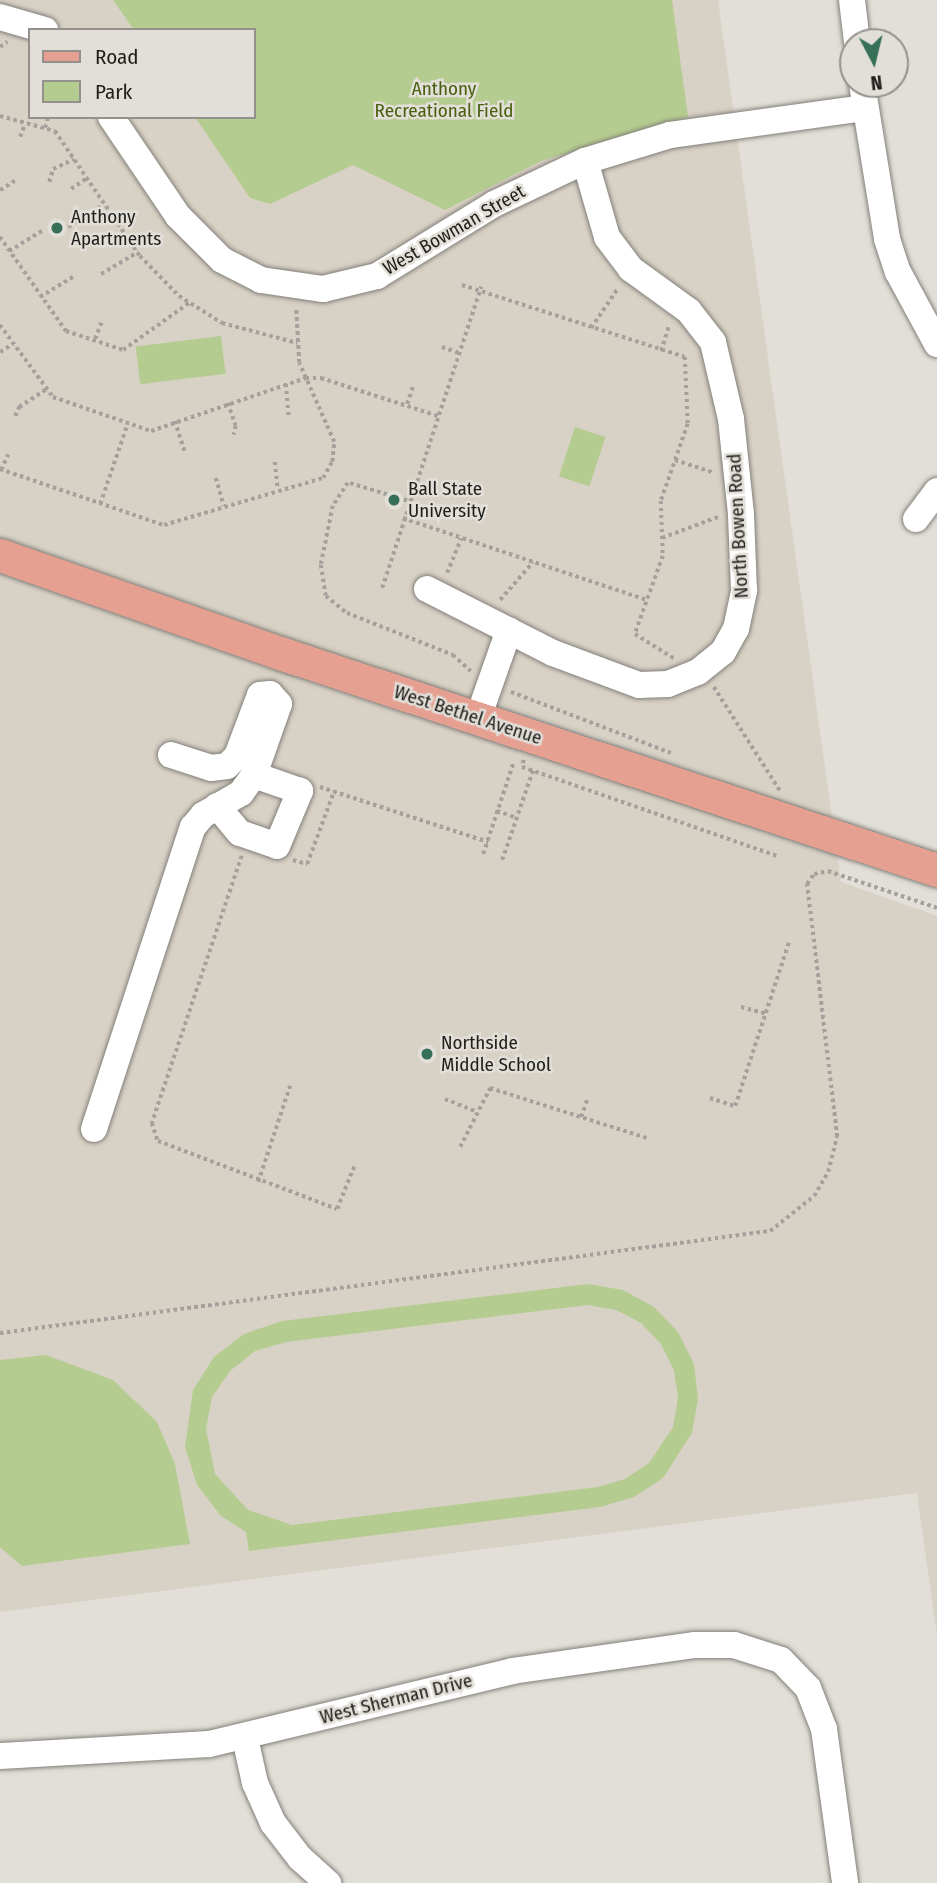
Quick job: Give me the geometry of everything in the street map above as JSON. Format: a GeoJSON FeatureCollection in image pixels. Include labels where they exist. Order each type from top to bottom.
{"type":"FeatureCollection","features":[{"type":"Feature","properties":{"kind":"main road","name":"West Bethel Avenue"},"geometry":{"type":"LineString","coordinates":[[0,555],[283,654],[937,870]]}},
{"type":"Feature","properties":{"kind":"street"},"geometry":{"type":"LineString","coordinates":[[852,0],[855,28]]}},
{"type":"Feature","properties":{"kind":"street"},"geometry":{"type":"LineString","coordinates":[[0,17],[38,28]]}},
{"type":"Feature","properties":{"kind":"street","name":"West Bowman Street"},"geometry":{"type":"LineString","coordinates":[[112,119],[178,216],[205,246],[242,273],[298,287],[339,287],[377,276],[494,204],[585,162],[680,133],[854,98]]}},
{"type":"Feature","properties":{"kind":"street"},"geometry":{"type":"LineString","coordinates":[[864,98],[887,239],[908,292],[937,344]]}},
{"type":"Feature","properties":{"kind":"street","name":"North Bowen Road"},"geometry":{"type":"LineString","coordinates":[[433,592],[626,682],[668,684],[698,672],[723,652],[739,616],[744,590],[737,470],[729,408],[713,342],[684,307],[631,269],[602,226],[585,162]]}},
{"type":"Feature","properties":{"kind":"street"},"geometry":{"type":"LineString","coordinates":[[916,519],[937,491]]}},
{"type":"Feature","properties":{"kind":"street"},"geometry":{"type":"LineString","coordinates":[[478,718],[490,684],[499,625]]}},
{"type":"Feature","properties":{"kind":"street"},"geometry":{"type":"LineString","coordinates":[[270,694],[283,654]]}},
{"type":"Feature","properties":{"kind":"street"},"geometry":{"type":"LineString","coordinates":[[172,755],[211,768],[227,765],[237,756],[260,695],[270,694]]}},
{"type":"Feature","properties":{"kind":"street"},"geometry":{"type":"LineString","coordinates":[[94,1129],[193,827],[217,806],[241,793],[254,775],[279,704],[270,694]]}},
{"type":"Feature","properties":{"kind":"street"},"geometry":{"type":"LineString","coordinates":[[217,806],[240,833],[277,846],[300,791],[254,775]]}},
{"type":"Feature","properties":{"kind":"street","name":"West Sherman Drive"},"geometry":{"type":"LineString","coordinates":[[0,1756],[145,1751],[246,1738],[441,1687],[583,1659],[714,1643],[748,1647],[788,1665],[808,1688],[824,1729],[845,1883]]}},
{"type":"Feature","properties":{"kind":"street"},"geometry":{"type":"LineString","coordinates":[[246,1738],[255,1783],[273,1823],[300,1858],[328,1883]]}},
{"type":"Feature","properties":{"kind":"path"},"geometry":{"type":"LineString","coordinates":[[0,116],[55,131],[103,205],[138,252],[189,303],[247,333],[297,343]]}},
{"type":"Feature","properties":{"kind":"path"},"geometry":{"type":"LineString","coordinates":[[44,128],[47,119]]}},
{"type":"Feature","properties":{"kind":"path"},"geometry":{"type":"LineString","coordinates":[[20,137],[25,124]]}},
{"type":"Feature","properties":{"kind":"path"},"geometry":{"type":"LineString","coordinates":[[49,182],[53,169],[74,159]]}},
{"type":"Feature","properties":{"kind":"path"},"geometry":{"type":"LineString","coordinates":[[71,189],[87,178]]}},
{"type":"Feature","properties":{"kind":"path"},"geometry":{"type":"LineString","coordinates":[[0,190],[16,180]]}},
{"type":"Feature","properties":{"kind":"path"},"geometry":{"type":"LineString","coordinates":[[68,227],[103,205]]}},
{"type":"Feature","properties":{"kind":"path"},"geometry":{"type":"LineString","coordinates":[[9,251],[46,229]]}},
{"type":"Feature","properties":{"kind":"path"},"geometry":{"type":"LineString","coordinates":[[0,237],[62,328],[123,350],[189,303]]}},
{"type":"Feature","properties":{"kind":"path"},"geometry":{"type":"LineString","coordinates":[[101,274],[138,252]]}},
{"type":"Feature","properties":{"kind":"path"},"geometry":{"type":"LineString","coordinates":[[591,328],[631,269]]}},
{"type":"Feature","properties":{"kind":"path"},"geometry":{"type":"LineString","coordinates":[[40,297],[76,275]]}},
{"type":"Feature","properties":{"kind":"path"},"geometry":{"type":"LineString","coordinates":[[462,285],[481,287],[591,328],[685,357],[688,424],[661,501],[663,556],[635,634],[709,679],[782,786],[781,794],[769,789]]}},
{"type":"Feature","properties":{"kind":"path"},"geometry":{"type":"LineString","coordinates":[[8,454],[1,469],[164,525],[323,478],[332,462],[331,428],[306,378],[297,343],[298,287]]}},
{"type":"Feature","properties":{"kind":"path"},"geometry":{"type":"LineString","coordinates":[[382,588],[407,501],[481,287]]}},
{"type":"Feature","properties":{"kind":"path"},"geometry":{"type":"LineString","coordinates":[[660,351],[670,324],[684,307]]}},
{"type":"Feature","properties":{"kind":"path"},"geometry":{"type":"LineString","coordinates":[[96,339],[102,321]]}},
{"type":"Feature","properties":{"kind":"path"},"geometry":{"type":"LineString","coordinates":[[0,325],[53,397],[127,425],[151,430],[306,378],[321,378],[438,416]]}},
{"type":"Feature","properties":{"kind":"path"},"geometry":{"type":"LineString","coordinates":[[0,352],[13,344]]}},
{"type":"Feature","properties":{"kind":"path"},"geometry":{"type":"LineString","coordinates":[[442,347],[459,353]]}},
{"type":"Feature","properties":{"kind":"path"},"geometry":{"type":"LineString","coordinates":[[286,384],[289,418]]}},
{"type":"Feature","properties":{"kind":"path"},"geometry":{"type":"LineString","coordinates":[[407,405],[413,386]]}},
{"type":"Feature","properties":{"kind":"path"},"geometry":{"type":"LineString","coordinates":[[15,416],[19,407],[47,389]]}},
{"type":"Feature","properties":{"kind":"path"},"geometry":{"type":"LineString","coordinates":[[229,403],[236,426],[234,435]]}},
{"type":"Feature","properties":{"kind":"path"},"geometry":{"type":"LineString","coordinates":[[175,421],[185,451]]}},
{"type":"Feature","properties":{"kind":"path"},"geometry":{"type":"LineString","coordinates":[[100,504],[127,425]]}},
{"type":"Feature","properties":{"kind":"path"},"geometry":{"type":"LineString","coordinates":[[675,460],[705,473],[737,470]]}},
{"type":"Feature","properties":{"kind":"path"},"geometry":{"type":"LineString","coordinates":[[275,462],[278,490]]}},
{"type":"Feature","properties":{"kind":"path"},"geometry":{"type":"LineString","coordinates":[[216,478],[224,506]]}},
{"type":"Feature","properties":{"kind":"path"},"geometry":{"type":"LineString","coordinates":[[407,501],[348,482],[333,506],[321,565],[326,596],[346,613],[453,655],[490,684],[682,757]]}},
{"type":"Feature","properties":{"kind":"path"},"geometry":{"type":"LineString","coordinates":[[662,538],[712,518],[741,514]]}},
{"type":"Feature","properties":{"kind":"path"},"geometry":{"type":"LineString","coordinates":[[403,518],[647,600]]}},
{"type":"Feature","properties":{"kind":"path"},"geometry":{"type":"LineString","coordinates":[[433,592],[461,539]]}},
{"type":"Feature","properties":{"kind":"path"},"geometry":{"type":"LineString","coordinates":[[499,625],[503,595],[533,562]]}},
{"type":"Feature","properties":{"kind":"path"},"geometry":{"type":"LineString","coordinates":[[483,854],[513,764]]}},
{"type":"Feature","properties":{"kind":"path"},"geometry":{"type":"LineString","coordinates":[[522,767],[777,856]]}},
{"type":"Feature","properties":{"kind":"path"},"geometry":{"type":"LineString","coordinates":[[502,860],[533,770]]}},
{"type":"Feature","properties":{"kind":"path"},"geometry":{"type":"LineString","coordinates":[[308,783],[488,842]]}},
{"type":"Feature","properties":{"kind":"path"},"geometry":{"type":"LineString","coordinates":[[282,857],[307,864],[334,791]]}},
{"type":"Feature","properties":{"kind":"path"},"geometry":{"type":"LineString","coordinates":[[497,811],[517,818]]}},
{"type":"Feature","properties":{"kind":"path"},"geometry":{"type":"LineString","coordinates":[[246,846],[152,1123],[158,1141],[258,1182],[337,1209],[355,1164]]}},
{"type":"Feature","properties":{"kind":"path"},"geometry":{"type":"LineString","coordinates":[[0,1333],[770,1231],[814,1196],[828,1172],[837,1136],[806,894],[814,874],[828,871],[937,908]]}},
{"type":"Feature","properties":{"kind":"path"},"geometry":{"type":"LineString","coordinates":[[710,1098],[735,1106],[789,942]]}},
{"type":"Feature","properties":{"kind":"path"},"geometry":{"type":"LineString","coordinates":[[741,1007],[767,1014]]}},
{"type":"Feature","properties":{"kind":"path"},"geometry":{"type":"LineString","coordinates":[[258,1182],[290,1086]]}},
{"type":"Feature","properties":{"kind":"path"},"geometry":{"type":"LineString","coordinates":[[460,1147],[475,1111],[489,1088],[647,1138]]}},
{"type":"Feature","properties":{"kind":"path"},"geometry":{"type":"LineString","coordinates":[[444,1099],[475,1111]]}},
{"type":"Feature","properties":{"kind":"path"},"geometry":{"type":"LineString","coordinates":[[581,1117],[587,1100]]}},
{"type":"Feature","properties":{"kind":"shaded area","name":"Ball State University"},"geometry":{"type":"Polygon","coordinates":[[[0,0],[718,0],[841,882],[937,916],[937,1636],[917,1493],[0,1612],[0,0]]]}},
{"type":"Feature","properties":{"kind":"green space","name":"Anthony Recreational Field"},"geometry":{"type":"Polygon","coordinates":[[[113,0],[672,0],[688,117],[541,161],[445,210],[353,165],[270,204],[250,198],[196,119],[256,119],[256,28],[133,28],[113,0]]]}},
{"type":"Feature","properties":{"kind":"green space"},"geometry":{"type":"Polygon","coordinates":[[[221,336],[226,374],[140,384],[136,346],[221,336]]]}},
{"type":"Feature","properties":{"kind":"green space"},"geometry":{"type":"Polygon","coordinates":[[[575,427],[605,437],[589,486],[559,476],[575,427]]]}},
{"type":"Feature","properties":{"kind":"green space"},"geometry":{"type":"Polygon","coordinates":[[[588,1284],[623,1290],[654,1307],[678,1332],[694,1364],[698,1399],[692,1433],[663,1478],[634,1497],[600,1507],[249,1551],[246,1532],[221,1516],[197,1485],[185,1447],[193,1390],[214,1357],[244,1334],[282,1321],[588,1284]],[[588,1305],[286,1342],[255,1351],[230,1371],[212,1397],[206,1429],[215,1474],[248,1510],[292,1525],[598,1487],[625,1479],[649,1463],[673,1427],[678,1398],[674,1370],[661,1344],[641,1323],[616,1310],[588,1305]]]}},
{"type":"Feature","properties":{"kind":"green space"},"geometry":{"type":"Polygon","coordinates":[[[46,1355],[113,1380],[157,1422],[175,1464],[190,1544],[22,1566],[0,1547],[0,1360],[46,1355]]]}},
{"type":"Feature","properties":{"kind":"place","name":"Anthony Apartments"},"geometry":{"type":"Point","coordinates":[57,228]}},
{"type":"Feature","properties":{"kind":"place","name":"Ball State University"},"geometry":{"type":"Point","coordinates":[394,500]}},
{"type":"Feature","properties":{"kind":"place","name":"Northside Middle School"},"geometry":{"type":"Point","coordinates":[427,1054]}}]}
